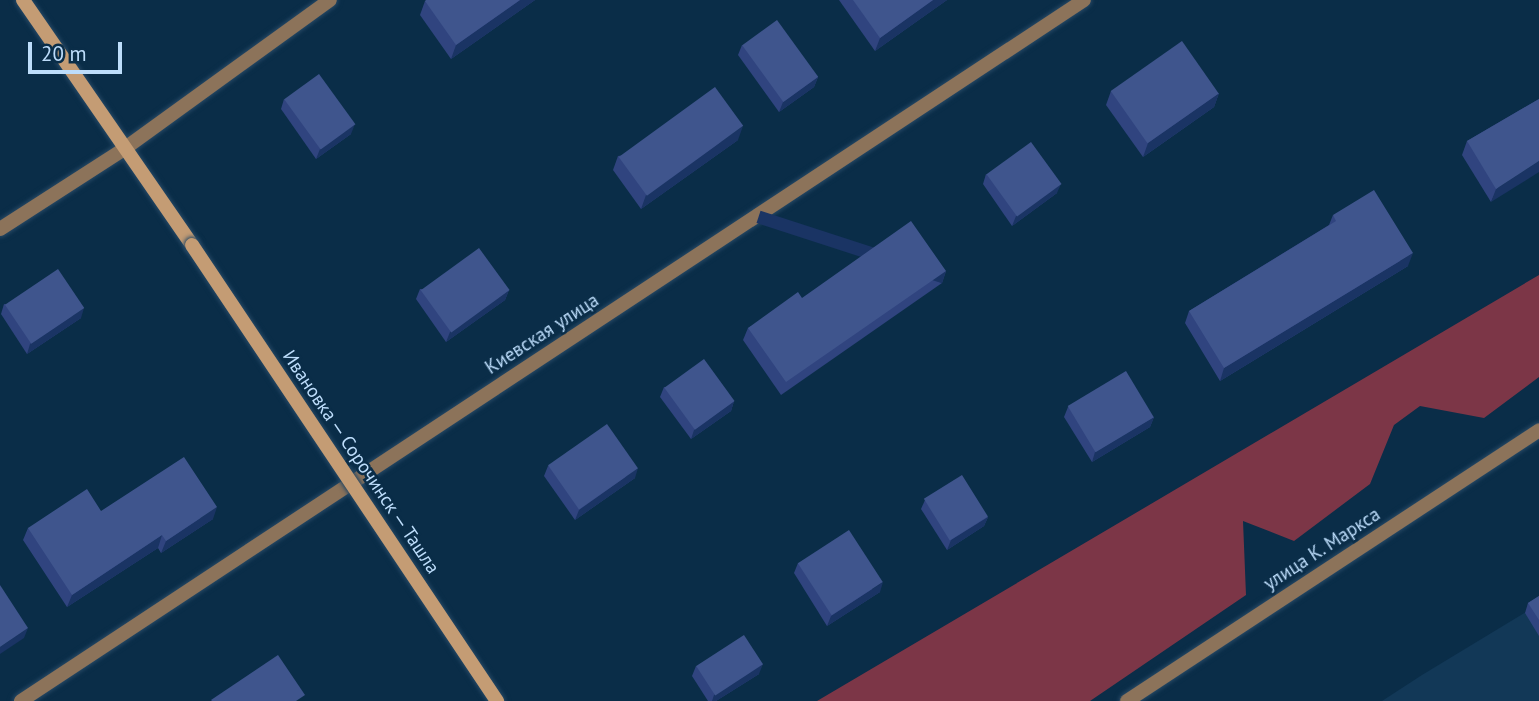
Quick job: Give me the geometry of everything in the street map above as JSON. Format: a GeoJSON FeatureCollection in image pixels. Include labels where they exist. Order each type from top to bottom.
{"type":"FeatureCollection","features":[{"type":"Feature","properties":{"kind":"main road","name":"Ивановка — Сорочинск — Ташла"},"geometry":{"type":"LineString","coordinates":[[23,0],[192,245],[497,701]]}},
{"type":"Feature","properties":{"kind":"street"},"geometry":{"type":"LineString","coordinates":[[0,229],[124,149],[330,0]]}},
{"type":"Feature","properties":{"kind":"street","name":"Киевская улица"},"geometry":{"type":"LineString","coordinates":[[21,701],[1084,0]]}},
{"type":"Feature","properties":{"kind":"street","name":"улица К. Маркса"},"geometry":{"type":"LineString","coordinates":[[1126,701],[1539,429]]}},
{"type":"Feature","properties":{"kind":"shaded area"},"geometry":{"type":"Polygon","coordinates":[[[1539,275],[1539,377],[1484,418],[1420,406],[1394,425],[1370,484],[1294,541],[1243,521],[1246,595],[1090,701],[817,701],[1539,275]]]}},
{"type":"Feature","properties":{"kind":"shaded area"},"geometry":{"type":"Polygon","coordinates":[[[1539,604],[1539,701],[1382,701],[1422,675],[1539,604]]]}},
{"type":"Feature","properties":{"kind":"building"},"geometry":{"type":"Polygon","coordinates":[[[426,0],[520,0],[456,45],[426,0]]]}},
{"type":"Feature","properties":{"kind":"building"},"geometry":{"type":"Polygon","coordinates":[[[853,0],[933,0],[880,38],[853,0]]]}},
{"type":"Feature","properties":{"kind":"building"},"geometry":{"type":"Polygon","coordinates":[[[777,20],[818,77],[783,102],[742,45],[777,20]]]}},
{"type":"Feature","properties":{"kind":"building"},"geometry":{"type":"Polygon","coordinates":[[[1182,41],[1219,93],[1147,143],[1111,91],[1182,41]]]}},
{"type":"Feature","properties":{"kind":"building"},"geometry":{"type":"Polygon","coordinates":[[[319,74],[355,124],[321,149],[284,99],[319,74]]]}},
{"type":"Feature","properties":{"kind":"building"},"geometry":{"type":"Polygon","coordinates":[[[715,87],[743,126],[647,196],[619,157],[715,87]]]}},
{"type":"Feature","properties":{"kind":"building"},"geometry":{"type":"Polygon","coordinates":[[[1539,99],[1539,161],[1496,189],[1467,141],[1539,99]]]}},
{"type":"Feature","properties":{"kind":"building"},"geometry":{"type":"Polygon","coordinates":[[[1031,142],[1062,184],[1017,216],[987,174],[1031,142]]]}},
{"type":"Feature","properties":{"kind":"building"},"geometry":{"type":"Polygon","coordinates":[[[1374,190],[1413,253],[1224,368],[1189,311],[1336,221],[1333,215],[1374,190]]]}},
{"type":"Feature","properties":{"kind":"building"},"geometry":{"type":"Polygon","coordinates":[[[911,221],[946,271],[786,382],[748,328],[798,292],[802,298],[911,221]]]}},
{"type":"Feature","properties":{"kind":"building"},"geometry":{"type":"Polygon","coordinates":[[[479,248],[510,290],[451,332],[421,290],[479,248]]]}},
{"type":"Feature","properties":{"kind":"building"},"geometry":{"type":"Polygon","coordinates":[[[58,269],[84,308],[31,344],[5,305],[58,269]]]}},
{"type":"Feature","properties":{"kind":"building"},"geometry":{"type":"Polygon","coordinates":[[[704,359],[735,401],[695,430],[664,388],[704,359]]]}},
{"type":"Feature","properties":{"kind":"building"},"geometry":{"type":"Polygon","coordinates":[[[1126,371],[1154,417],[1096,452],[1068,406],[1126,371]]]}},
{"type":"Feature","properties":{"kind":"building"},"geometry":{"type":"Polygon","coordinates":[[[607,424],[638,468],[579,510],[548,465],[607,424]]]}},
{"type":"Feature","properties":{"kind":"building"},"geometry":{"type":"Polygon","coordinates":[[[184,457],[217,507],[166,541],[162,535],[72,595],[28,528],[87,489],[101,511],[184,457]]]}},
{"type":"Feature","properties":{"kind":"building"},"geometry":{"type":"Polygon","coordinates":[[[962,475],[988,517],[950,540],[924,499],[962,475]]]}},
{"type":"Feature","properties":{"kind":"building"},"geometry":{"type":"Polygon","coordinates":[[[849,530],[883,582],[832,615],[798,563],[849,530]]]}},
{"type":"Feature","properties":{"kind":"building"},"geometry":{"type":"Polygon","coordinates":[[[0,585],[28,628],[0,647],[0,585]]]}},
{"type":"Feature","properties":{"kind":"building"},"geometry":{"type":"Polygon","coordinates":[[[1539,596],[1539,620],[1528,603],[1539,596]]]}},
{"type":"Feature","properties":{"kind":"building"},"geometry":{"type":"Polygon","coordinates":[[[744,635],[763,664],[715,695],[696,666],[744,635]]]}},
{"type":"Feature","properties":{"kind":"building"},"geometry":{"type":"Polygon","coordinates":[[[278,655],[305,695],[296,701],[211,700],[278,655]]]}}]}
